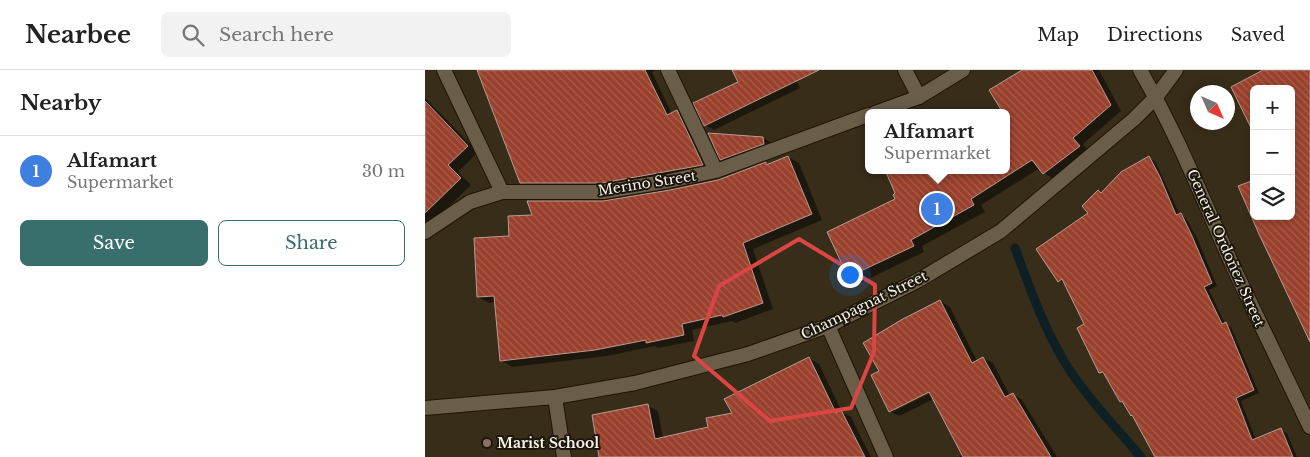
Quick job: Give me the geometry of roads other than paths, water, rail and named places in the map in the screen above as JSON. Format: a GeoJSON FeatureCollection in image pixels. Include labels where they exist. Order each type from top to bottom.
{"type":"FeatureCollection","features":[{"type":"Feature","properties":{"kind":"street"},"geometry":{"type":"LineString","coordinates":[[444,70],[502,192]]}},
{"type":"Feature","properties":{"kind":"street"},"geometry":{"type":"LineString","coordinates":[[668,70],[716,172]]}},
{"type":"Feature","properties":{"kind":"street"},"geometry":{"type":"LineString","coordinates":[[905,70],[919,97]]}},
{"type":"Feature","properties":{"kind":"street"},"geometry":{"type":"LineString","coordinates":[[886,109],[919,97],[963,70]]}},
{"type":"Feature","properties":{"kind":"street","name":"General Ordoñez Street"},"geometry":{"type":"LineString","coordinates":[[1140,70],[1179,142],[1236,272],[1310,427]]}},
{"type":"Feature","properties":{"kind":"street","name":"Champagnat Street"},"geometry":{"type":"LineString","coordinates":[[425,408],[555,397],[635,383],[756,352],[828,326],[919,280],[1001,231],[1135,119],[1156,97],[1176,70]]}},
{"type":"Feature","properties":{"kind":"street","name":"Merino Street"},"geometry":{"type":"LineString","coordinates":[[425,232],[470,202],[502,192],[603,192],[716,172],[865,116]]}},
{"type":"Feature","properties":{"kind":"street"},"geometry":{"type":"LineString","coordinates":[[828,326],[886,457]]}},
{"type":"Feature","properties":{"kind":"street"},"geometry":{"type":"LineString","coordinates":[[555,397],[563,457]]}},
{"type":"Feature","properties":{"kind":"waterway"},"geometry":{"type":"LineString","coordinates":[[1015,248],[1031,291],[1056,348],[1072,374],[1091,399],[1141,457]]}},
{"type":"Feature","properties":{"kind":"place","name":"Alfamart"},"geometry":{"type":"Point","coordinates":[937,209]}},
{"type":"Feature","properties":{"kind":"place","name":"Marist School"},"geometry":{"type":"Point","coordinates":[487,443]}}]}
